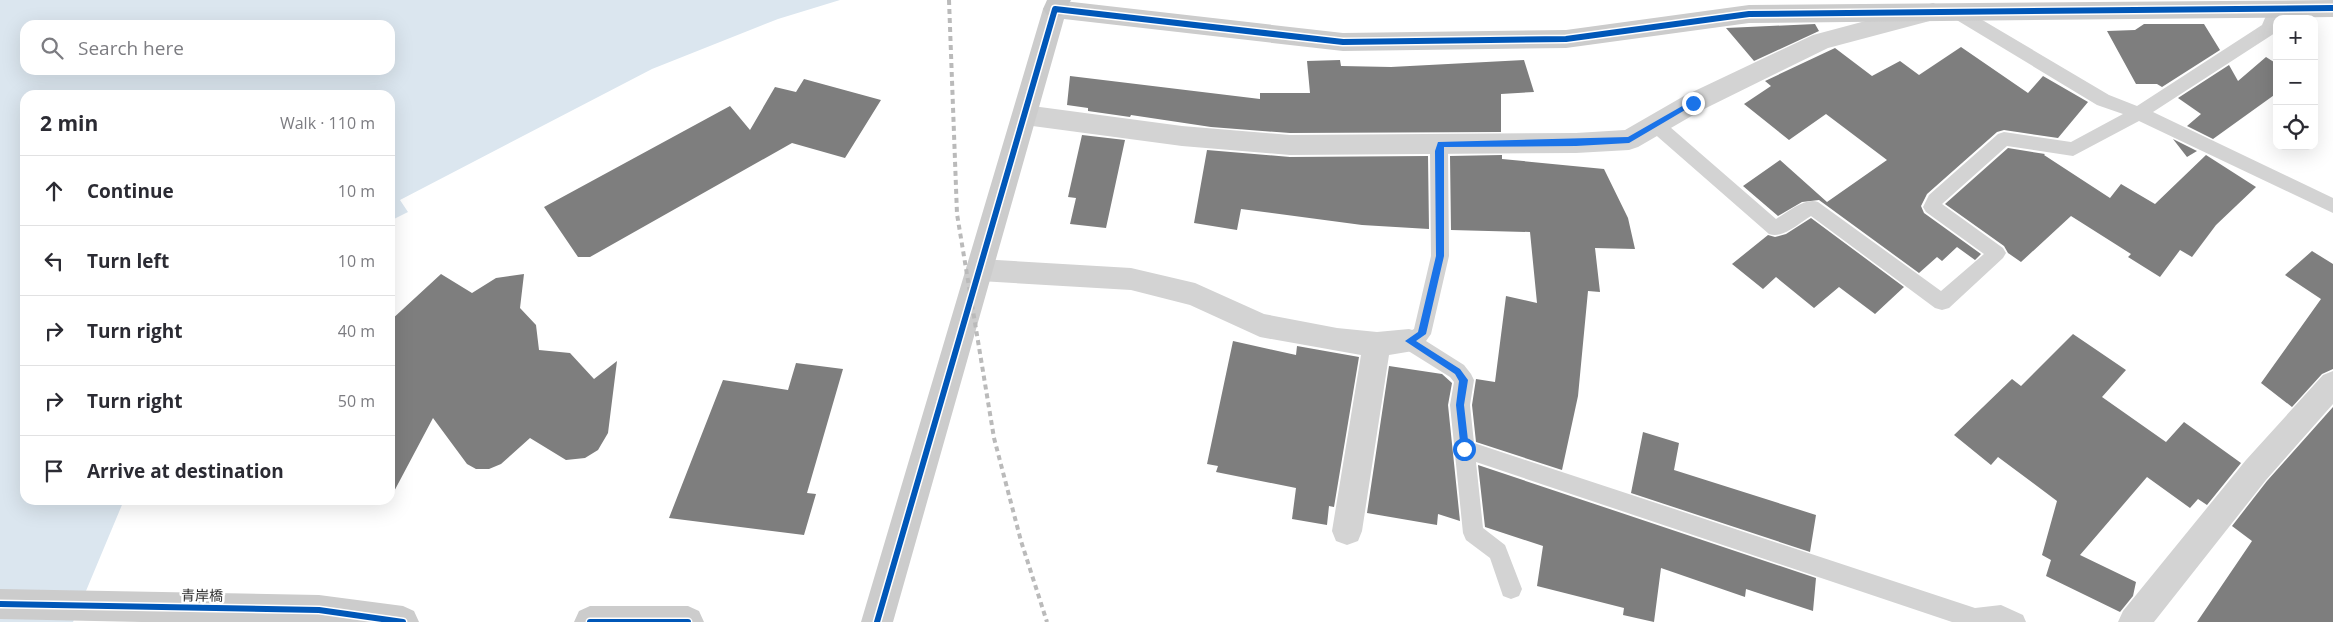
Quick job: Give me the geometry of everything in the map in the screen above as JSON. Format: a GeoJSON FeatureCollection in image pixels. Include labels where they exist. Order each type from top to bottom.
{"type":"FeatureCollection","features":[{"type":"Feature","properties":{"kind":"street"},"geometry":{"type":"LineString","coordinates":[[877,622],[1057,4],[1343,42],[1566,39],[1749,14],[2333,8]]}},
{"type":"Feature","properties":{"kind":"street"},"geometry":{"type":"LineString","coordinates":[[1025,115],[1182,136],[1290,145],[1576,143],[1629,140],[1693,103],[1821,41],[1946,12]]}},
{"type":"Feature","properties":{"kind":"street"},"geometry":{"type":"LineString","coordinates":[[980,270],[1131,279],[1195,295],[1260,326],[1337,340],[1377,344],[1409,341]]}},
{"type":"Feature","properties":{"kind":"street"},"geometry":{"type":"LineString","coordinates":[[1347,532],[1377,344]]}},
{"type":"Feature","properties":{"kind":"street"},"geometry":{"type":"LineString","coordinates":[[2142,619],[2256,470],[2333,384]]}},
{"type":"Feature","properties":{"kind":"street","name":"青岸橋"},"geometry":{"type":"LineString","coordinates":[[0,604],[319,610],[403,622]]}},
{"type":"Feature","properties":{"kind":"street"},"geometry":{"type":"LineString","coordinates":[[590,622],[688,622]]}},
{"type":"Feature","properties":{"kind":"lane"},"geometry":{"type":"LineString","coordinates":[[1656,125],[1775,229],[1812,207],[1942,302],[1997,253],[1932,207],[1935,200],[2004,139],[2073,149],[2139,113],[2269,29],[2277,8]]}},
{"type":"Feature","properties":{"kind":"lane"},"geometry":{"type":"LineString","coordinates":[[1946,12],[2103,100],[2139,113],[2333,206]]}},
{"type":"Feature","properties":{"kind":"lane"},"geometry":{"type":"LineString","coordinates":[[1409,341],[1422,334],[1440,256],[1438,151],[1441,144]]}},
{"type":"Feature","properties":{"kind":"lane"},"geometry":{"type":"LineString","coordinates":[[1409,341],[1458,371],[1464,380],[1460,405],[1473,533],[1498,552],[1511,589]]}},
{"type":"Feature","properties":{"kind":"lane"},"geometry":{"type":"LineString","coordinates":[[1464,449],[1975,619],[2001,616],[2015,622]]}},
{"type":"Feature","properties":{"kind":"shaded area"},"geometry":{"type":"Polygon","coordinates":[[[0,0],[840,0],[778,19],[652,69],[400,200],[408,212],[395,218],[395,90],[20,90],[20,505],[122,505],[73,622],[0,622],[0,0]]]}},
{"type":"Feature","properties":{"kind":"building"},"geometry":{"type":"Polygon","coordinates":[[[1815,24],[1819,31],[1754,61],[1726,28],[1815,24]]]}},
{"type":"Feature","properties":{"kind":"building"},"geometry":{"type":"Polygon","coordinates":[[[2144,24],[2204,24],[2220,50],[2162,87],[2157,84],[2136,84],[2107,31],[2135,30],[2144,24]]]}},
{"type":"Feature","properties":{"kind":"building"},"geometry":{"type":"Polygon","coordinates":[[[1961,47],[2028,93],[2043,76],[2088,102],[2058,138],[2004,130],[1997,132],[1927,194],[1921,206],[1924,213],[1981,254],[1975,260],[1957,247],[1942,261],[1937,257],[1919,273],[1819,200],[1802,202],[1778,216],[1743,186],[1780,160],[1827,202],[1887,160],[1826,114],[1789,140],[1744,104],[1771,86],[1765,81],[1835,48],[1872,76],[1900,61],[1919,75],[1961,47]]]}},
{"type":"Feature","properties":{"kind":"building"},"geometry":{"type":"Polygon","coordinates":[[[2266,57],[2273,61],[2273,96],[2213,139],[2187,126],[2201,114],[2178,98],[2229,65],[2238,81],[2266,57]]]}},
{"type":"Feature","properties":{"kind":"building"},"geometry":{"type":"Polygon","coordinates":[[[1340,60],[1341,66],[1391,67],[1524,60],[1534,92],[1501,94],[1501,132],[1290,133],[1211,127],[1131,115],[1130,117],[1088,111],[1088,108],[1067,105],[1070,76],[1260,99],[1260,93],[1310,93],[1307,61],[1340,60]]]}},
{"type":"Feature","properties":{"kind":"building"},"geometry":{"type":"Polygon","coordinates":[[[804,79],[881,100],[845,158],[792,143],[590,257],[578,257],[544,207],[730,106],[750,130],[775,87],[796,92],[804,79]]]}},
{"type":"Feature","properties":{"kind":"building"},"geometry":{"type":"Polygon","coordinates":[[[1082,135],[1125,140],[1106,228],[1070,224],[1076,198],[1068,197],[1082,135]]]}},
{"type":"Feature","properties":{"kind":"building"},"geometry":{"type":"Polygon","coordinates":[[[2173,139],[2197,151],[2187,157],[2173,139]]]}},
{"type":"Feature","properties":{"kind":"building"},"geometry":{"type":"Polygon","coordinates":[[[2008,148],[2045,154],[2110,198],[2121,184],[2155,204],[2206,155],[2256,187],[2216,225],[2192,257],[2180,250],[2160,277],[2128,257],[2131,254],[2071,216],[2021,262],[2008,253],[2004,246],[1945,204],[2008,148]]]}},
{"type":"Feature","properties":{"kind":"building"},"geometry":{"type":"Polygon","coordinates":[[[1207,150],[1290,157],[1428,156],[1429,229],[1362,225],[1241,209],[1237,230],[1194,223],[1207,150]]]}},
{"type":"Feature","properties":{"kind":"building"},"geometry":{"type":"Polygon","coordinates":[[[1502,155],[1502,159],[1604,169],[1628,218],[1635,249],[1595,248],[1600,292],[1588,291],[1578,396],[1562,470],[1476,442],[1472,405],[1476,379],[1495,382],[1506,296],[1537,303],[1530,232],[1451,230],[1450,156],[1502,155]]]}},
{"type":"Feature","properties":{"kind":"building"},"geometry":{"type":"Polygon","coordinates":[[[1811,218],[1904,287],[1875,314],[1839,287],[1814,308],[1776,277],[1763,289],[1732,264],[1768,235],[1775,237],[1786,234],[1811,218]]]}},
{"type":"Feature","properties":{"kind":"building"},"geometry":{"type":"Polygon","coordinates":[[[2312,251],[2333,264],[2333,369],[2322,374],[2292,407],[2261,383],[2321,299],[2285,275],[2312,251]]]}},
{"type":"Feature","properties":{"kind":"building"},"geometry":{"type":"Polygon","coordinates":[[[441,274],[472,293],[496,278],[524,274],[520,308],[536,325],[539,350],[570,353],[594,379],[617,361],[608,433],[598,450],[585,458],[566,460],[530,438],[501,464],[489,469],[476,469],[467,464],[433,418],[395,490],[395,316],[441,274]]]}},
{"type":"Feature","properties":{"kind":"building"},"geometry":{"type":"Polygon","coordinates":[[[2073,334],[2126,370],[2102,397],[2166,442],[2184,422],[2241,463],[2207,505],[2198,499],[2190,508],[2147,477],[2080,555],[2136,582],[2133,596],[2120,612],[2046,576],[2051,560],[2042,555],[2057,501],[1998,457],[1991,465],[1954,435],[2012,379],[2021,386],[2073,334]]]}},
{"type":"Feature","properties":{"kind":"building"},"geometry":{"type":"Polygon","coordinates":[[[1233,341],[1296,355],[1297,346],[1359,357],[1334,507],[1329,506],[1327,525],[1292,519],[1296,488],[1216,472],[1218,466],[1207,464],[1233,341]]]}},
{"type":"Feature","properties":{"kind":"building"},"geometry":{"type":"Polygon","coordinates":[[[796,363],[843,369],[807,493],[816,494],[804,535],[669,518],[723,380],[788,390],[796,363]]]}},
{"type":"Feature","properties":{"kind":"building"},"geometry":{"type":"Polygon","coordinates":[[[1389,366],[1442,374],[1452,383],[1448,405],[1460,521],[1438,514],[1437,525],[1367,513],[1389,366]]]}},
{"type":"Feature","properties":{"kind":"building"},"geometry":{"type":"Polygon","coordinates":[[[2333,407],[2333,622],[2197,622],[2252,541],[2232,526],[2267,481],[2333,407]]]}},
{"type":"Feature","properties":{"kind":"building"},"geometry":{"type":"Polygon","coordinates":[[[1643,432],[1679,443],[1674,470],[1816,515],[1810,552],[1631,493],[1643,432]]]}},
{"type":"Feature","properties":{"kind":"building"},"geometry":{"type":"Polygon","coordinates":[[[1478,465],[1816,578],[1813,611],[1746,589],[1745,597],[1661,568],[1654,622],[1623,615],[1624,608],[1537,586],[1543,546],[1485,527],[1478,465]]]}},
{"type":"Feature","properties":{"kind":"railway"},"geometry":{"type":"LineString","coordinates":[[949,0],[957,214],[994,438],[1021,541],[1047,622]]}},
{"type":"Feature","properties":{"kind":"cycle path"},"geometry":{"type":"LineString","coordinates":[[877,622],[1055,9],[1343,42],[1566,39],[1749,14],[2333,8]]}},
{"type":"Feature","properties":{"kind":"cycle path"},"geometry":{"type":"LineString","coordinates":[[0,604],[319,610],[403,622]]}},
{"type":"Feature","properties":{"kind":"cycle path"},"geometry":{"type":"LineString","coordinates":[[590,622],[688,622]]}},
{"type":"Feature","properties":{"kind":"route"},"geometry":{"type":"LineString","coordinates":[[1464,449],[1460,405],[1464,380],[1458,371],[1409,341],[1422,334],[1440,256],[1438,151],[1441,144],[1576,143],[1629,140],[1693,103]]}}]}
